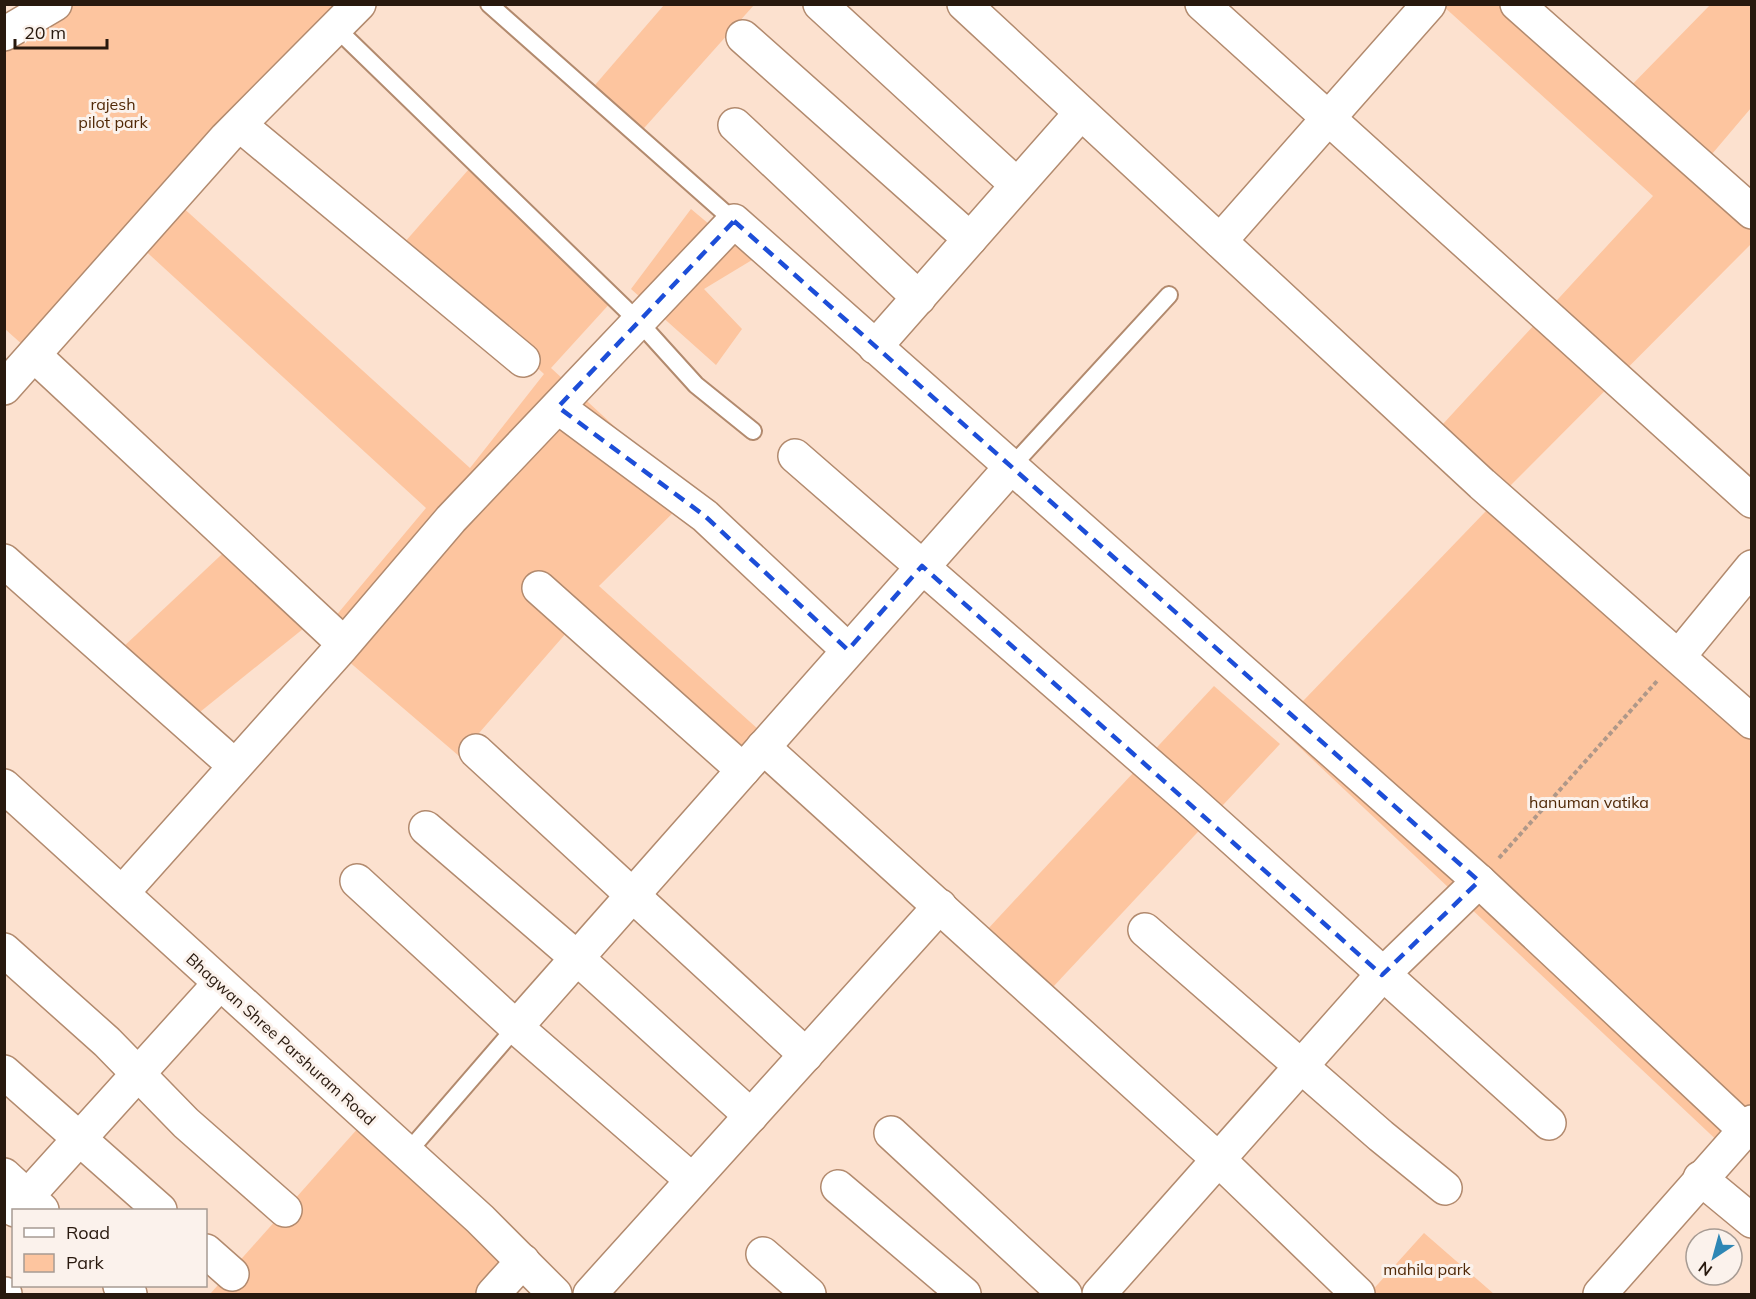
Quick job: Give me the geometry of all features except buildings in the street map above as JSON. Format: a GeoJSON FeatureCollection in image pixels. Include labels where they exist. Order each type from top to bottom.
{"type":"FeatureCollection","features":[{"type":"Feature","properties":{"kind":"street"},"geometry":{"type":"LineString","coordinates":[[4,34],[55,4]]}},
{"type":"Feature","properties":{"kind":"street"},"geometry":{"type":"LineString","coordinates":[[4,388],[226,138],[359,4]]}},
{"type":"Feature","properties":{"kind":"street"},"geometry":{"type":"LineString","coordinates":[[820,4],[1017,185]]}},
{"type":"Feature","properties":{"kind":"street"},"geometry":{"type":"LineString","coordinates":[[964,4],[1482,484],[1752,722]]}},
{"type":"Feature","properties":{"kind":"street"},"geometry":{"type":"LineString","coordinates":[[1202,4],[1752,501]]}},
{"type":"Feature","properties":{"kind":"street"},"geometry":{"type":"LineString","coordinates":[[1220,241],[1429,4]]}},
{"type":"Feature","properties":{"kind":"street"},"geometry":{"type":"LineString","coordinates":[[1517,4],[1752,212]]}},
{"type":"Feature","properties":{"kind":"street"},"geometry":{"type":"LineString","coordinates":[[743,37],[970,239]]}},
{"type":"Feature","properties":{"kind":"street"},"geometry":{"type":"LineString","coordinates":[[875,347],[1082,113]]}},
{"type":"Feature","properties":{"kind":"street"},"geometry":{"type":"LineString","coordinates":[[240,125],[523,360]]}},
{"type":"Feature","properties":{"kind":"street"},"geometry":{"type":"LineString","coordinates":[[735,125],[919,298]]}},
{"type":"Feature","properties":{"kind":"street"},"geometry":{"type":"LineString","coordinates":[[122,893],[451,519],[734,221],[1479,881],[1748,1125],[1600,1294]]}},
{"type":"Feature","properties":{"kind":"street"},"geometry":{"type":"LineString","coordinates":[[33,355],[343,643]]}},
{"type":"Feature","properties":{"kind":"street"},"geometry":{"type":"LineString","coordinates":[[558,408],[705,516],[848,650]]}},
{"type":"Feature","properties":{"kind":"street"},"geometry":{"type":"LineString","coordinates":[[795,456],[1190,800],[1549,1123]]}},
{"type":"Feature","properties":{"kind":"street"},"geometry":{"type":"LineString","coordinates":[[516,1027],[1011,467]]}},
{"type":"Feature","properties":{"kind":"street"},"geometry":{"type":"LineString","coordinates":[[4,561],[235,766]]}},
{"type":"Feature","properties":{"kind":"street"},"geometry":{"type":"LineString","coordinates":[[1679,656],[1752,567]]}},
{"type":"Feature","properties":{"kind":"street"},"geometry":{"type":"LineString","coordinates":[[539,588],[940,906],[1219,1160],[1358,1294]]}},
{"type":"Feature","properties":{"kind":"street"},"geometry":{"type":"LineString","coordinates":[[476,751],[806,1055]]}},
{"type":"Feature","properties":{"kind":"street","name":"Bhagwan Shree Parshuram Road"},"geometry":{"type":"LineString","coordinates":[[4,786],[407,1153],[523,1261],[555,1294]]}},
{"type":"Feature","properties":{"kind":"street"},"geometry":{"type":"LineString","coordinates":[[426,828],[577,958],[751,1116]]}},
{"type":"Feature","properties":{"kind":"street"},"geometry":{"type":"LineString","coordinates":[[357,881],[516,1027],[692,1180]]}},
{"type":"Feature","properties":{"kind":"street"},"geometry":{"type":"LineString","coordinates":[[1099,1294],[1382,975],[1479,881]]}},
{"type":"Feature","properties":{"kind":"street"},"geometry":{"type":"LineString","coordinates":[[590,1294],[940,906]]}},
{"type":"Feature","properties":{"kind":"street"},"geometry":{"type":"LineString","coordinates":[[1145,930],[1301,1067],[1445,1188]]}},
{"type":"Feature","properties":{"kind":"street"},"geometry":{"type":"LineString","coordinates":[[4,950],[107,1042],[186,1123],[285,1210]]}},
{"type":"Feature","properties":{"kind":"street"},"geometry":{"type":"LineString","coordinates":[[20,1201],[220,983]]}},
{"type":"Feature","properties":{"kind":"street"},"geometry":{"type":"LineString","coordinates":[[4,1072],[159,1209]]}},
{"type":"Feature","properties":{"kind":"street"},"geometry":{"type":"LineString","coordinates":[[891,1132],[1065,1294]]}},
{"type":"Feature","properties":{"kind":"street"},"geometry":{"type":"LineString","coordinates":[[1700,1178],[1752,1221]]}},
{"type":"Feature","properties":{"kind":"street"},"geometry":{"type":"LineString","coordinates":[[838,1187],[964,1294]]}},
{"type":"Feature","properties":{"kind":"street"},"geometry":{"type":"LineString","coordinates":[[207,1252],[232,1274]]}},
{"type":"Feature","properties":{"kind":"street"},"geometry":{"type":"LineString","coordinates":[[764,1254],[809,1294]]}},
{"type":"Feature","properties":{"kind":"street"},"geometry":{"type":"LineString","coordinates":[[493,1294],[523,1261]]}},
{"type":"Feature","properties":{"kind":"lane"},"geometry":{"type":"LineString","coordinates":[[489,4],[734,221]]}},
{"type":"Feature","properties":{"kind":"lane"},"geometry":{"type":"LineString","coordinates":[[336,28],[639,322],[696,385],[753,431]]}},
{"type":"Feature","properties":{"kind":"lane"},"geometry":{"type":"LineString","coordinates":[[1011,467],[1169,295]]}},
{"type":"Feature","properties":{"kind":"lane"},"geometry":{"type":"LineString","coordinates":[[407,1153],[516,1027]]}},
{"type":"Feature","properties":{"kind":"path"},"geometry":{"type":"LineString","coordinates":[[1479,881],[1679,656]]}},
{"type":"Feature","properties":{"kind":"highlighted area"},"geometry":{"type":"Polygon","coordinates":[[[734,221],[1479,881],[1382,975],[922,566],[848,650],[705,516],[558,407],[734,221]]]}},
{"type":"Feature","properties":{"kind":"green space","name":"rajesh pilot park"},"geometry":{"type":"Polygon","coordinates":[[[74,5],[369,5],[179,204],[470,468],[544,374],[404,243],[469,169],[613,300],[551,368],[690,496],[599,586],[768,738],[729,767],[567,632],[459,756],[319,636],[426,508],[139,245],[34,355],[5,329],[4,46],[74,5]]]}},
{"type":"Feature","properties":{"kind":"green space"},"geometry":{"type":"Polygon","coordinates":[[[664,5],[754,5],[637,136],[589,92],[664,5]]]}},
{"type":"Feature","properties":{"kind":"green space"},"geometry":{"type":"Polygon","coordinates":[[[1442,5],[1517,5],[1621,96],[1710,5],[1751,5],[1751,108],[1701,167],[1751,212],[1751,244],[1498,498],[1431,437],[1653,196],[1442,5]]]}},
{"type":"Feature","properties":{"kind":"green space"},"geometry":{"type":"Polygon","coordinates":[[[691,209],[752,260],[704,289],[742,329],[716,365],[631,289],[691,209]]]}},
{"type":"Feature","properties":{"kind":"green space","name":"hanuman vatika"},"geometry":{"type":"Polygon","coordinates":[[[1486,511],[1718,702],[1751,734],[1751,1118],[1725,1148],[1278,727],[1486,511]]]}},
{"type":"Feature","properties":{"kind":"green space"},"geometry":{"type":"Polygon","coordinates":[[[236,541],[319,616],[195,716],[121,649],[236,541]]]}},
{"type":"Feature","properties":{"kind":"green space"},"geometry":{"type":"Polygon","coordinates":[[[1214,686],[1280,744],[1053,987],[986,931],[1214,686]]]}},
{"type":"Feature","properties":{"kind":"green space"},"geometry":{"type":"Polygon","coordinates":[[[368,1117],[518,1254],[481,1294],[210,1294],[368,1117]]]}},
{"type":"Feature","properties":{"kind":"green space","name":"mahila park"},"geometry":{"type":"Polygon","coordinates":[[[1424,1233],[1494,1294],[1369,1294],[1424,1233]]]}}]}
